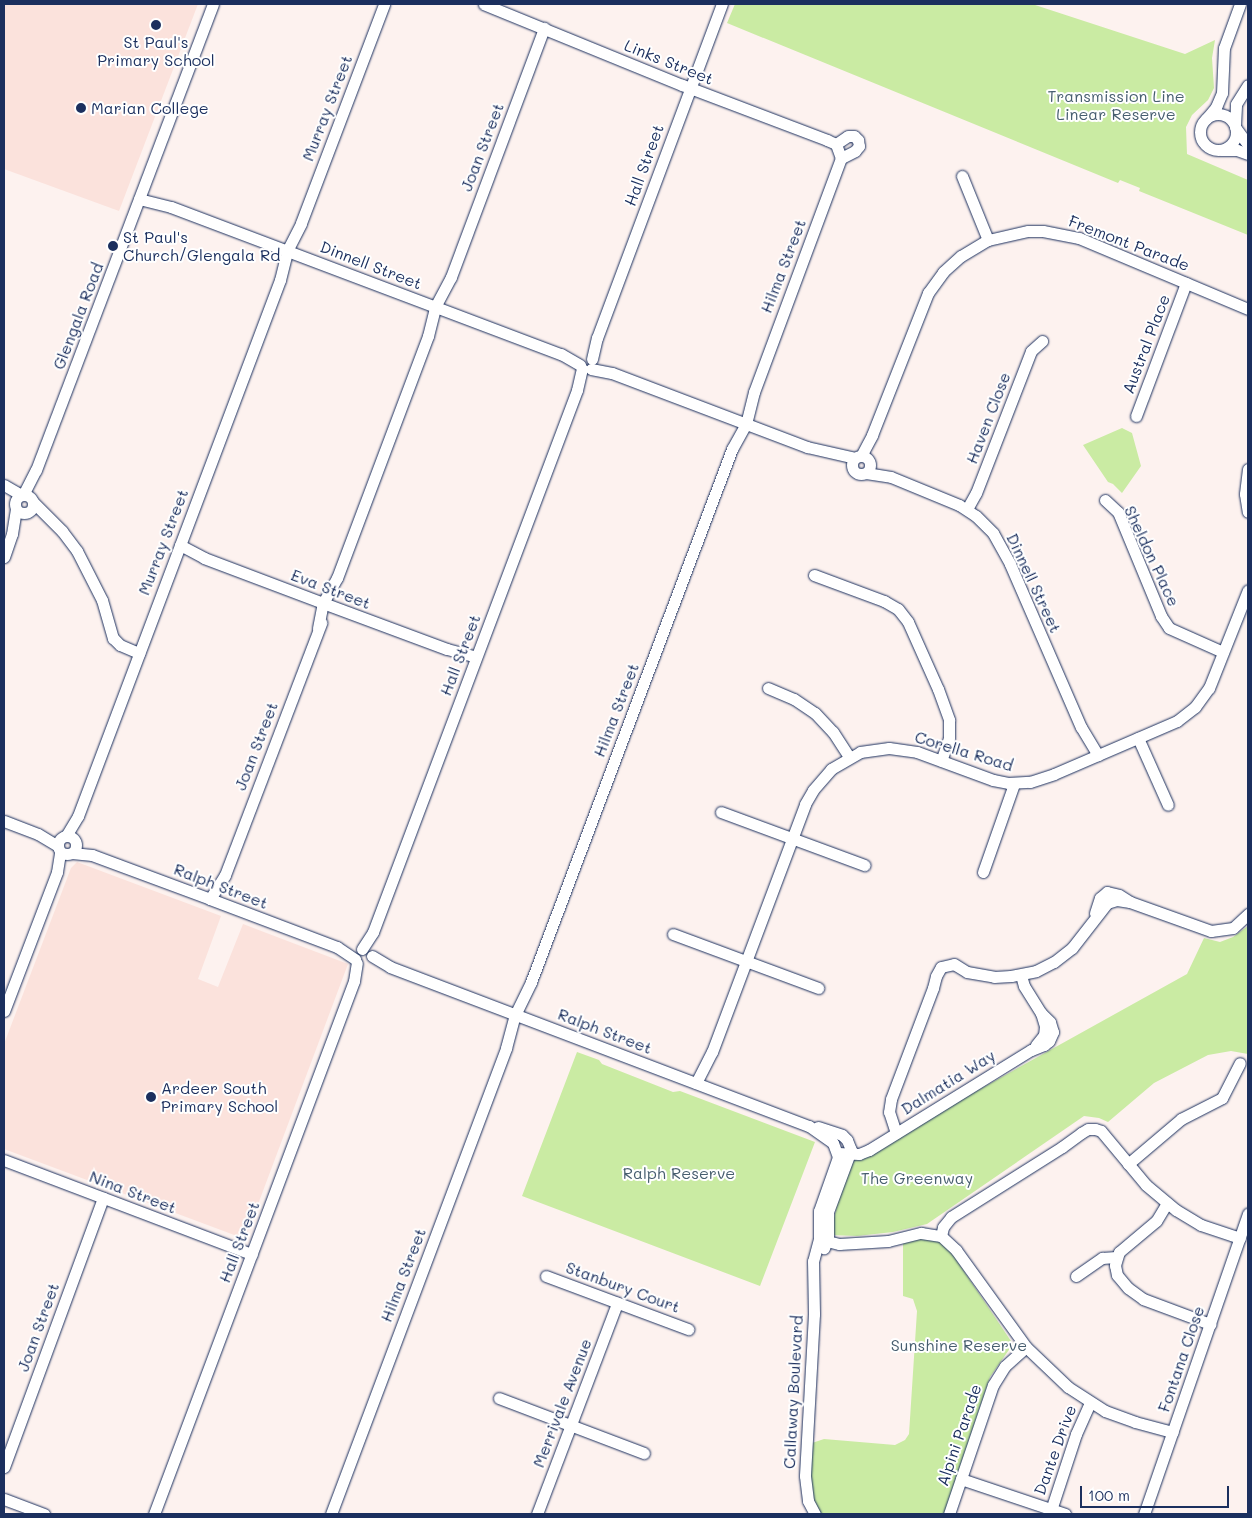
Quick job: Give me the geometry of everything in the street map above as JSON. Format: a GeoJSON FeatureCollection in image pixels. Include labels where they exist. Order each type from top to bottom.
{"type":"FeatureCollection","features":[{"type":"Feature","properties":{"kind":"street","name":"Glengala Road"},"geometry":{"type":"LineString","coordinates":[[4,557],[213,4]]}},
{"type":"Feature","properties":{"kind":"street","name":"Murray Street"},"geometry":{"type":"LineString","coordinates":[[4,1011],[384,4]]}},
{"type":"Feature","properties":{"kind":"street","name":"Links Street"},"geometry":{"type":"LineString","coordinates":[[484,4],[839,151]]}},
{"type":"Feature","properties":{"kind":"street","name":"Hall Street"},"geometry":{"type":"LineString","coordinates":[[154,1514],[722,4]]}},
{"type":"Feature","properties":{"kind":"street"},"geometry":{"type":"LineString","coordinates":[[1240,4],[1226,43],[1222,93],[1216,107],[1200,127],[1201,137],[1206,146],[1219,150],[1237,150],[1248,154]]}},
{"type":"Feature","properties":{"kind":"street","name":"Joan Street"},"geometry":{"type":"LineString","coordinates":[[215,901],[544,28]]}},
{"type":"Feature","properties":{"kind":"street"},"geometry":{"type":"LineString","coordinates":[[1219,150],[1232,142],[1236,104],[1248,85]]}},
{"type":"Feature","properties":{"kind":"street"},"geometry":{"type":"LineString","coordinates":[[1206,119],[1213,114],[1222,114],[1230,118],[1248,145]]}},
{"type":"Feature","properties":{"kind":"street","name":"Hilma Street"},"geometry":{"type":"LineString","coordinates":[[331,1514],[754,392],[839,151]]}},
{"type":"Feature","properties":{"kind":"street"},"geometry":{"type":"LineString","coordinates":[[962,176],[988,240]]}},
{"type":"Feature","properties":{"kind":"street","name":"Dinnell Street"},"geometry":{"type":"LineString","coordinates":[[141,195],[742,422],[861,463],[967,509],[985,524],[1000,542],[1094,757]]}},
{"type":"Feature","properties":{"kind":"street","name":"Fremont Parade"},"geometry":{"type":"LineString","coordinates":[[861,463],[928,293],[943,272],[960,256],[988,240],[1028,231],[1058,233],[1079,238],[1248,308]]}},
{"type":"Feature","properties":{"kind":"street","name":"Austral Place"},"geometry":{"type":"LineString","coordinates":[[1136,416],[1186,283]]}},
{"type":"Feature","properties":{"kind":"street","name":"Haven Close"},"geometry":{"type":"LineString","coordinates":[[967,509],[976,493],[1031,351],[1042,341]]}},
{"type":"Feature","properties":{"kind":"street"},"geometry":{"type":"LineString","coordinates":[[1248,469],[1244,494],[1248,512]]}},
{"type":"Feature","properties":{"kind":"street"},"geometry":{"type":"LineString","coordinates":[[4,487],[24,504],[51,520],[69,539],[89,572],[102,600],[113,638],[120,645],[140,653]]}},
{"type":"Feature","properties":{"kind":"street","name":"Sheldon Place"},"geometry":{"type":"LineString","coordinates":[[1105,500],[1118,512],[1161,616],[1169,628],[1223,652]]}},
{"type":"Feature","properties":{"kind":"street","name":"Eva Street"},"geometry":{"type":"LineString","coordinates":[[178,548],[475,660]]}},
{"type":"Feature","properties":{"kind":"street"},"geometry":{"type":"LineString","coordinates":[[814,575],[884,601],[898,609],[908,622],[938,688],[949,720],[950,738],[941,760]]}},
{"type":"Feature","properties":{"kind":"street","name":"Corella Road"},"geometry":{"type":"LineString","coordinates":[[700,1085],[793,838],[813,790],[831,769],[849,757],[869,750],[889,748],[908,750],[941,760],[993,780],[1014,784],[1037,781],[1094,757],[1177,721],[1194,707],[1209,688],[1248,590]]}},
{"type":"Feature","properties":{"kind":"street"},"geometry":{"type":"LineString","coordinates":[[768,688],[794,699],[815,713],[833,732],[849,757]]}},
{"type":"Feature","properties":{"kind":"street"},"geometry":{"type":"LineString","coordinates":[[1138,738],[1168,805]]}},
{"type":"Feature","properties":{"kind":"street"},"geometry":{"type":"LineString","coordinates":[[983,872],[1014,784]]}},
{"type":"Feature","properties":{"kind":"street"},"geometry":{"type":"LineString","coordinates":[[721,812],[864,865]]}},
{"type":"Feature","properties":{"kind":"street","name":"Ralph Street"},"geometry":{"type":"LineString","coordinates":[[4,821],[809,1126],[826,1129],[842,1135],[850,1150]]}},
{"type":"Feature","properties":{"kind":"street"},"geometry":{"type":"LineString","coordinates":[[901,1130],[889,1112],[891,1099],[941,967],[954,964],[967,972],[994,977],[1026,974],[1064,955],[1080,940],[1107,903],[1117,900],[1130,902],[1211,931],[1233,928],[1248,914]]}},
{"type":"Feature","properties":{"kind":"street"},"geometry":{"type":"LineString","coordinates":[[674,934],[818,988]]}},
{"type":"Feature","properties":{"kind":"street","name":"Dalmatia Way"},"geometry":{"type":"LineString","coordinates":[[838,1153],[882,1141],[1031,1050],[1044,1035],[1045,1026],[1033,998],[1026,974]]}},
{"type":"Feature","properties":{"kind":"street"},"geometry":{"type":"LineString","coordinates":[[1128,1164],[1181,1119],[1222,1098],[1240,1063]]}},
{"type":"Feature","properties":{"kind":"street","name":"Ralph Street"},"geometry":{"type":"LineString","coordinates":[[809,1126],[830,1139],[838,1153]]}},
{"type":"Feature","properties":{"kind":"street"},"geometry":{"type":"LineString","coordinates":[[824,1239],[860,1242],[900,1239],[921,1233],[944,1232],[965,1210],[1088,1129],[1101,1131],[1146,1185],[1167,1203],[1201,1225],[1240,1238]]}},
{"type":"Feature","properties":{"kind":"street","name":"Callaway Boulevard"},"geometry":{"type":"LineString","coordinates":[[815,1514],[808,1501],[805,1476],[813,1256],[824,1239],[828,1212],[850,1150]]}},
{"type":"Feature","properties":{"kind":"street","name":"Callaway Boulevard"},"geometry":{"type":"LineString","coordinates":[[824,1239],[818,1217],[838,1153]]}},
{"type":"Feature","properties":{"kind":"street","name":"Nina Street"},"geometry":{"type":"LineString","coordinates":[[4,1160],[252,1254]]}},
{"type":"Feature","properties":{"kind":"street","name":"Joan Street"},"geometry":{"type":"LineString","coordinates":[[4,1467],[103,1198]]}},
{"type":"Feature","properties":{"kind":"street"},"geometry":{"type":"LineString","coordinates":[[1167,1203],[1156,1221],[1123,1247],[1116,1258],[1117,1275],[1128,1288],[1143,1299],[1210,1324]]}},
{"type":"Feature","properties":{"kind":"street","name":"Fontana Close"},"geometry":{"type":"LineString","coordinates":[[1144,1514],[1248,1213]]}},
{"type":"Feature","properties":{"kind":"street"},"geometry":{"type":"LineString","coordinates":[[944,1232],[1026,1347],[1068,1387],[1090,1403],[1135,1422],[1173,1432]]}},
{"type":"Feature","properties":{"kind":"street"},"geometry":{"type":"LineString","coordinates":[[1076,1276],[1102,1258],[1116,1258]]}},
{"type":"Feature","properties":{"kind":"street","name":"Stanbury Court"},"geometry":{"type":"LineString","coordinates":[[546,1276],[688,1329]]}},
{"type":"Feature","properties":{"kind":"street","name":"Merrivale Avenue"},"geometry":{"type":"LineString","coordinates":[[537,1514],[617,1303]]}},
{"type":"Feature","properties":{"kind":"street","name":"Alpini Parade"},"geometry":{"type":"LineString","coordinates":[[949,1514],[993,1385],[1005,1366],[1026,1347]]}},
{"type":"Feature","properties":{"kind":"street"},"geometry":{"type":"LineString","coordinates":[[499,1398],[644,1452]]}},
{"type":"Feature","properties":{"kind":"street","name":"Dante Drive"},"geometry":{"type":"LineString","coordinates":[[1051,1510],[1076,1434],[1090,1403]]}},
{"type":"Feature","properties":{"kind":"street"},"geometry":{"type":"LineString","coordinates":[[960,1479],[1065,1514]]}},
{"type":"Feature","properties":{"kind":"street"},"geometry":{"type":"LineString","coordinates":[[4,1499],[44,1514]]}},
{"type":"Feature","properties":{"kind":"shaded area","name":"Marian College"},"geometry":{"type":"Polygon","coordinates":[[[4,4],[198,4],[119,211],[4,169],[4,4]]]}},
{"type":"Feature","properties":{"kind":"shaded area","name":"Ardeer South Primary School"},"geometry":{"type":"Polygon","coordinates":[[[77,862],[221,916],[198,979],[218,987],[243,924],[348,964],[245,1239],[4,1149],[4,1044],[71,868],[77,862]]]}},
{"type":"Feature","properties":{"kind":"green space","name":"Transmission Line Linear Reserve"},"geometry":{"type":"Polygon","coordinates":[[[735,4],[1032,4],[1185,54],[1215,40],[1212,58],[1214,88],[1208,100],[1192,115],[1186,127],[1187,154],[1248,180],[1248,235],[1139,191],[1140,188],[1120,180],[1118,183],[727,23],[735,4]]]}},
{"type":"Feature","properties":{"kind":"green space"},"geometry":{"type":"Polygon","coordinates":[[[1122,428],[1132,433],[1141,466],[1122,493],[1113,484],[1108,482],[1083,445],[1122,428]]]}},
{"type":"Feature","properties":{"kind":"green space","name":"The Greenway"},"geometry":{"type":"Polygon","coordinates":[[[1248,926],[1248,1054],[1231,1051],[1208,1055],[1154,1083],[1108,1122],[1099,1118],[1084,1116],[927,1224],[893,1232],[857,1236],[830,1235],[842,1184],[854,1159],[1187,974],[1204,938],[1220,942],[1233,937],[1248,926]]]}},
{"type":"Feature","properties":{"kind":"green space","name":"Ralph Reserve"},"geometry":{"type":"Polygon","coordinates":[[[577,1052],[673,1092],[680,1091],[815,1142],[760,1286],[522,1196],[577,1052]]]}},
{"type":"Feature","properties":{"kind":"green space","name":"Sunshine Reserve"},"geometry":{"type":"Polygon","coordinates":[[[919,1238],[943,1240],[1013,1344],[990,1377],[944,1514],[819,1514],[811,1495],[809,1444],[824,1439],[895,1445],[905,1440],[909,1434],[917,1311],[913,1299],[903,1296],[903,1243],[919,1238]]]}},
{"type":"Feature","properties":{"kind":"place","name":"St Paul's Primary School"},"geometry":{"type":"Point","coordinates":[156,25]}},
{"type":"Feature","properties":{"kind":"place","name":"Marian College"},"geometry":{"type":"Point","coordinates":[81,108]}},
{"type":"Feature","properties":{"kind":"place","name":"St Paul's Church/Glengala Rd"},"geometry":{"type":"Point","coordinates":[113,246]}},
{"type":"Feature","properties":{"kind":"place","name":"Ardeer South Primary School"},"geometry":{"type":"Point","coordinates":[151,1097]}}]}
